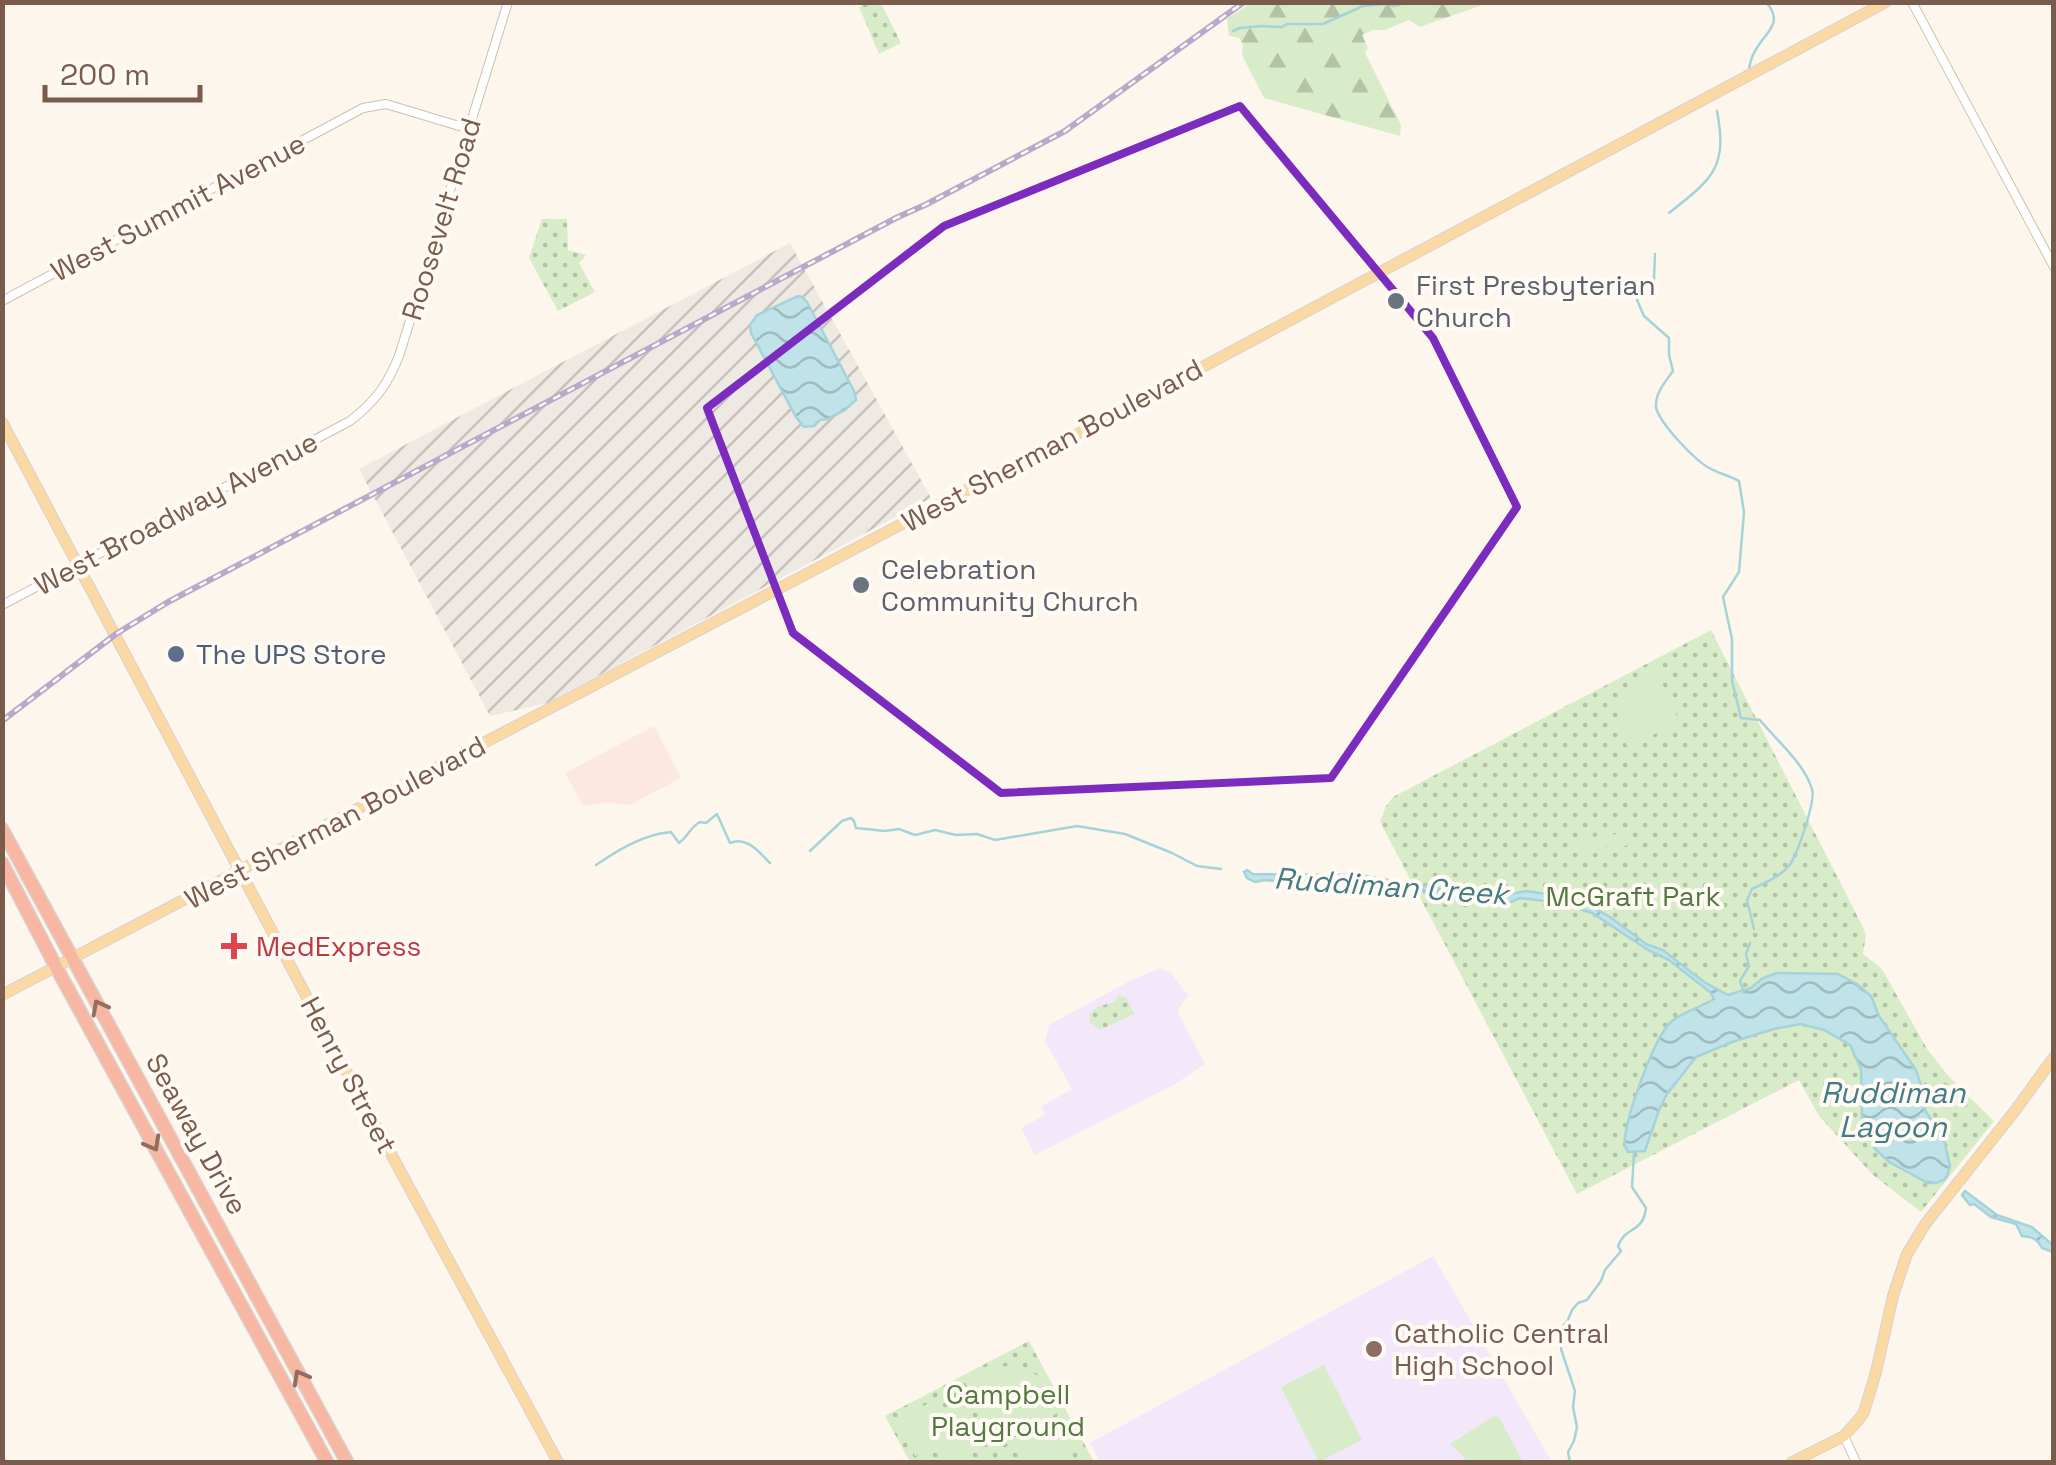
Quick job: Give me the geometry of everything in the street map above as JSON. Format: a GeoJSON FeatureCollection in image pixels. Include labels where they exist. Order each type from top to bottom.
{"type":"FeatureCollection","features":[{"type":"Feature","properties":{"kind":"highway","name":"Seaway Drive"},"geometry":{"type":"LineString","coordinates":[[2,829],[344,1462]]}},
{"type":"Feature","properties":{"kind":"highway"},"geometry":{"type":"LineString","coordinates":[[5,868],[16,864],[59,941],[70,953]]}},
{"type":"Feature","properties":{"kind":"highway","name":"Seaway Drive"},"geometry":{"type":"LineString","coordinates":[[5,868],[327,1462]]}},
{"type":"Feature","properties":{"kind":"highway"},"geometry":{"type":"LineString","coordinates":[[58,970],[70,982],[114,1062],[124,1063],[125,1055]]}},
{"type":"Feature","properties":{"kind":"highway"},"geometry":{"type":"LineString","coordinates":[[309,1430],[311,1422],[321,1426],[344,1462]]}},
{"type":"Feature","properties":{"kind":"main road","name":"West Sherman Boulevard"},"geometry":{"type":"LineString","coordinates":[[2,996],[58,970],[70,953],[240,872],[1080,433],[1886,2]]}},
{"type":"Feature","properties":{"kind":"main road","name":"Henry Street"},"geometry":{"type":"LineString","coordinates":[[2,422],[558,1462]]}},
{"type":"Feature","properties":{"kind":"main road"},"geometry":{"type":"LineString","coordinates":[[1792,1462],[1844,1436],[1864,1412],[1901,1269],[1915,1239],[2054,1056]]}},
{"type":"Feature","properties":{"kind":"street","name":"Roosevelt Road"},"geometry":{"type":"LineString","coordinates":[[350,421],[379,395],[395,366],[508,2]]}},
{"type":"Feature","properties":{"kind":"street"},"geometry":{"type":"LineString","coordinates":[[1912,2],[2054,268]]}},
{"type":"Feature","properties":{"kind":"street","name":"West Summit Avenue"},"geometry":{"type":"LineString","coordinates":[[2,301],[363,108],[386,104],[469,129]]}},
{"type":"Feature","properties":{"kind":"street","name":"West Broadway Avenue"},"geometry":{"type":"LineString","coordinates":[[2,605],[350,421]]}},
{"type":"Feature","properties":{"kind":"street"},"geometry":{"type":"LineString","coordinates":[[1844,1436],[1856,1462]]}},
{"type":"Feature","properties":{"kind":"highlighted area"},"geometry":{"type":"Polygon","coordinates":[[[1240,106],[1433,338],[1517,507],[1331,778],[1001,793],[793,633],[707,408],[944,226],[1240,106]]]}},
{"type":"Feature","properties":{"kind":"shaded area"},"geometry":{"type":"Polygon","coordinates":[[[790,243],[931,498],[547,703],[490,716],[359,469],[790,243]]]}},
{"type":"Feature","properties":{"kind":"shaded area"},"geometry":{"type":"Polygon","coordinates":[[[654,726],[681,778],[629,805],[608,802],[584,806],[565,773],[654,726]]]}},
{"type":"Feature","properties":{"kind":"shaded area"},"geometry":{"type":"Polygon","coordinates":[[[1160,968],[1170,972],[1188,995],[1177,1011],[1205,1064],[1175,1084],[1035,1155],[1021,1128],[1045,1115],[1041,1107],[1072,1089],[1045,1041],[1049,1025],[1160,968]]]}},
{"type":"Feature","properties":{"kind":"shaded area","name":"Catholic Central High School"},"geometry":{"type":"Polygon","coordinates":[[[1433,1256],[1552,1462],[1100,1462],[1090,1443],[1433,1256]]]}},
{"type":"Feature","properties":{"kind":"green space"},"geometry":{"type":"Polygon","coordinates":[[[881,3],[901,43],[879,54],[859,7],[881,3]]]}},
{"type":"Feature","properties":{"kind":"green space"},"geometry":{"type":"Polygon","coordinates":[[[1251,3],[1488,3],[1420,27],[1409,20],[1362,35],[1368,48],[1365,53],[1401,125],[1400,136],[1264,98],[1242,55],[1243,45],[1239,38],[1229,36],[1227,19],[1251,3]]]}},
{"type":"Feature","properties":{"kind":"green space"},"geometry":{"type":"Polygon","coordinates":[[[542,219],[567,219],[568,250],[586,255],[579,263],[595,292],[558,311],[529,258],[542,219]]]}},
{"type":"Feature","properties":{"kind":"green space","name":"McGraft Park"},"geometry":{"type":"Polygon","coordinates":[[[1711,630],[1864,929],[1863,954],[1882,969],[1927,1049],[1994,1121],[1921,1212],[1873,1175],[1819,1116],[1799,1080],[1577,1194],[1380,822],[1393,797],[1711,630]]]}},
{"type":"Feature","properties":{"kind":"green space"},"geometry":{"type":"Polygon","coordinates":[[[1655,667],[1680,723],[1627,746],[1619,721],[1622,700],[1634,682],[1655,667]]]}},
{"type":"Feature","properties":{"kind":"green space"},"geometry":{"type":"Polygon","coordinates":[[[1626,828],[1634,841],[1614,852],[1609,845],[1587,857],[1580,845],[1600,834],[1604,840],[1626,828]]]}},
{"type":"Feature","properties":{"kind":"green space"},"geometry":{"type":"Polygon","coordinates":[[[1119,995],[1126,998],[1134,1014],[1100,1030],[1089,1021],[1090,1014],[1097,1007],[1114,1002],[1119,995]]]}},
{"type":"Feature","properties":{"kind":"green space","name":"Campbell Playground"},"geometry":{"type":"Polygon","coordinates":[[[1029,1341],[1094,1462],[910,1462],[885,1416],[1029,1341]]]}},
{"type":"Feature","properties":{"kind":"green space"},"geometry":{"type":"Polygon","coordinates":[[[1324,1365],[1362,1440],[1319,1462],[1281,1387],[1324,1365]]]}},
{"type":"Feature","properties":{"kind":"green space"},"geometry":{"type":"Polygon","coordinates":[[[994,1366],[1017,1368],[1039,1376],[1053,1388],[1063,1410],[1004,1442],[996,1440],[963,1379],[994,1366]]]}},
{"type":"Feature","properties":{"kind":"green space"},"geometry":{"type":"Polygon","coordinates":[[[934,1400],[942,1408],[942,1433],[931,1448],[915,1456],[900,1419],[934,1400]]]}},
{"type":"Feature","properties":{"kind":"green space"},"geometry":{"type":"Polygon","coordinates":[[[963,1405],[984,1448],[945,1462],[945,1432],[963,1405]]]}},
{"type":"Feature","properties":{"kind":"green space"},"geometry":{"type":"Polygon","coordinates":[[[1494,1416],[1499,1417],[1523,1462],[1450,1462],[1466,1459],[1450,1444],[1494,1416]]]}},
{"type":"Feature","properties":{"kind":"green space"},"geometry":{"type":"Polygon","coordinates":[[[1055,1418],[1073,1449],[1071,1454],[1054,1462],[1023,1462],[1023,1444],[1028,1433],[1055,1418]]]}},
{"type":"Feature","properties":{"kind":"water"},"geometry":{"type":"Polygon","coordinates":[[[798,296],[807,302],[856,400],[845,410],[804,427],[750,325],[757,315],[798,296]]]}},
{"type":"Feature","properties":{"kind":"water","name":"Ruddiman Lagoon"},"geometry":{"type":"Polygon","coordinates":[[[1247,870],[1253,874],[1358,875],[1490,897],[1527,891],[1570,898],[1610,917],[1728,995],[1751,988],[1777,973],[1838,974],[1871,996],[1879,1016],[1916,1070],[1925,1110],[1944,1140],[1950,1166],[1947,1176],[1928,1183],[1889,1162],[1875,1149],[1862,1118],[1861,1069],[1850,1045],[1824,1030],[1801,1024],[1732,1042],[1696,1057],[1667,1094],[1645,1151],[1628,1152],[1624,1142],[1627,1126],[1657,1042],[1672,1021],[1714,999],[1669,960],[1592,913],[1561,903],[1520,898],[1489,904],[1397,887],[1336,881],[1255,882],[1247,878],[1247,870]]]}},
{"type":"Feature","properties":{"kind":"water"},"geometry":{"type":"Polygon","coordinates":[[[1965,1191],[1997,1215],[2032,1227],[2053,1245],[2053,1252],[2022,1236],[2016,1224],[1991,1217],[1970,1205],[1962,1195],[1965,1191]]]}},
{"type":"Feature","properties":{"kind":"waterway"},"geometry":{"type":"LineString","coordinates":[[1233,31],[1323,24],[1363,6],[1409,2]]}},
{"type":"Feature","properties":{"kind":"waterway"},"geometry":{"type":"LineString","coordinates":[[1749,69],[1773,23],[1772,10],[1766,2]]}},
{"type":"Feature","properties":{"kind":"waterway"},"geometry":{"type":"LineString","coordinates":[[1669,213],[1713,171],[1720,146],[1717,111]]}},
{"type":"Feature","properties":{"kind":"waterway"},"geometry":{"type":"LineString","coordinates":[[1655,254],[1654,279],[1637,300],[1644,316],[1669,338],[1673,371],[1659,392],[1656,407],[1670,431],[1695,457],[1739,481],[1744,512],[1739,572],[1723,597],[1732,639],[1732,681],[1741,718],[1760,720],[1797,761],[1813,795],[1791,863],[1779,875],[1752,889],[1747,900],[1754,929]]}},
{"type":"Feature","properties":{"kind":"waterway","name":"Ruddiman Creek"},"geometry":{"type":"LineString","coordinates":[[596,865],[651,836],[671,832],[679,843],[697,824],[706,823],[717,814],[730,843],[747,843],[770,863]]}},
{"type":"Feature","properties":{"kind":"waterway","name":"Ruddiman Creek"},"geometry":{"type":"LineString","coordinates":[[810,851],[842,821],[851,818],[856,828],[899,829],[915,835],[935,830],[995,840],[1077,826],[1125,834],[1197,866],[1221,869]]}},
{"type":"Feature","properties":{"kind":"waterway"},"geometry":{"type":"LineString","coordinates":[[1744,993],[1740,981],[1749,966],[1746,954],[1750,943]]}},
{"type":"Feature","properties":{"kind":"waterway"},"geometry":{"type":"LineString","coordinates":[[1570,1462],[1568,1452],[1577,1427],[1575,1391],[1561,1349],[1562,1327],[1572,1310],[1587,1300],[1601,1281],[1621,1251],[1621,1239],[1644,1216],[1646,1208],[1632,1187],[1634,1153]]}},
{"type":"Feature","properties":{"kind":"railway"},"geometry":{"type":"LineString","coordinates":[[2,721],[116,634],[168,602],[1065,131],[1244,2]]}},
{"type":"Feature","properties":{"kind":"place","name":"First Presbyterian Church"},"geometry":{"type":"Point","coordinates":[1396,301]}},
{"type":"Feature","properties":{"kind":"place","name":"Celebration Community Church"},"geometry":{"type":"Point","coordinates":[861,585]}},
{"type":"Feature","properties":{"kind":"place","name":"The UPS Store"},"geometry":{"type":"Point","coordinates":[176,654]}},
{"type":"Feature","properties":{"kind":"place","name":"MedExpress"},"geometry":{"type":"Point","coordinates":[234,946]}},
{"type":"Feature","properties":{"kind":"place","name":"Catholic Central High School"},"geometry":{"type":"Point","coordinates":[1374,1349]}}]}
